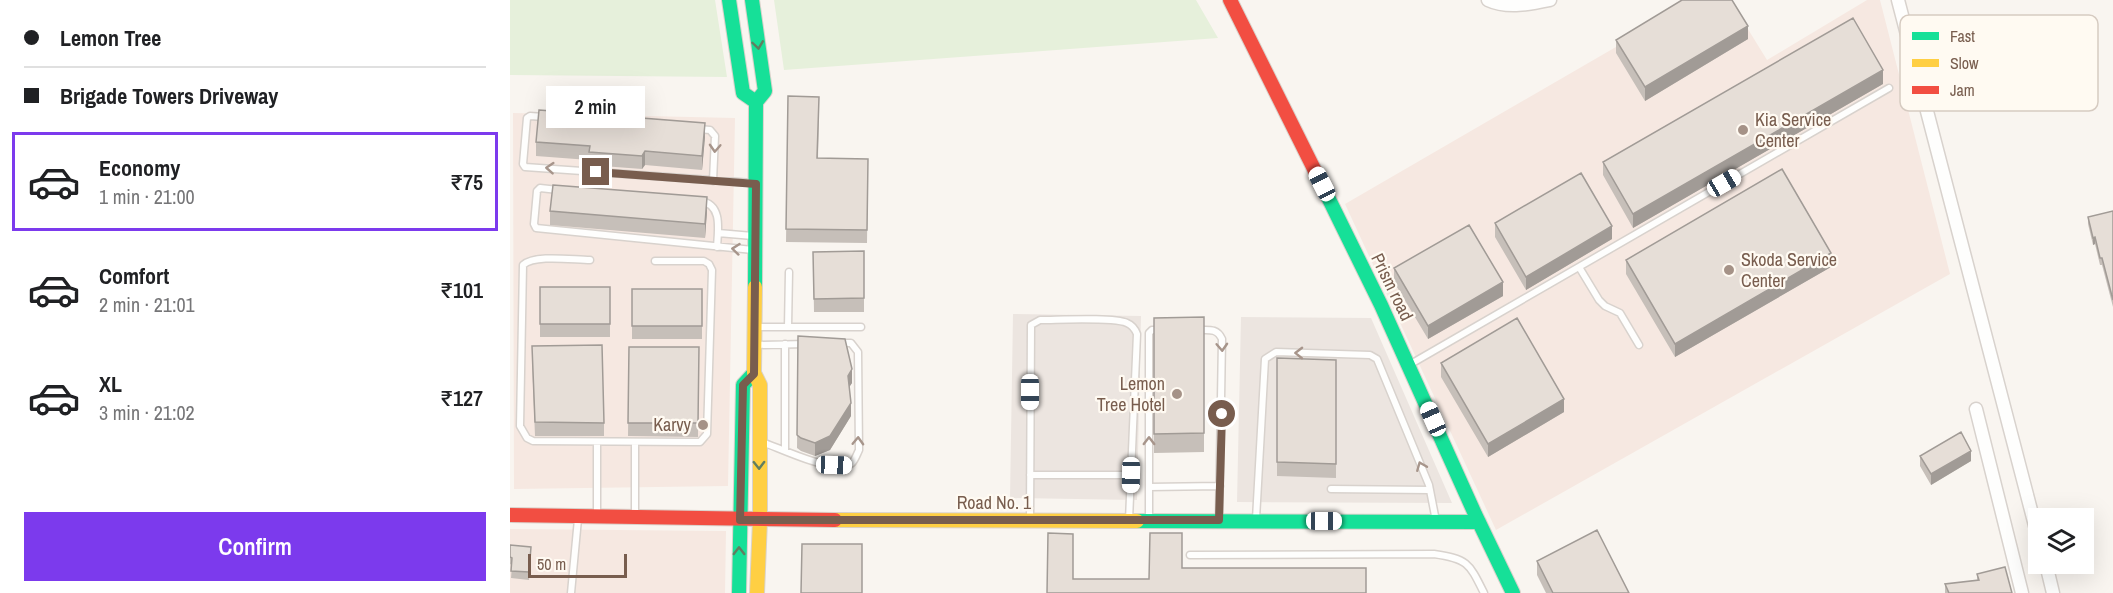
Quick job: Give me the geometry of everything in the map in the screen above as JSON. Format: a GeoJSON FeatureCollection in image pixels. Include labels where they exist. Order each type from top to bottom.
{"type":"FeatureCollection","features":[{"type":"Feature","properties":{"kind":"street"},"geometry":{"type":"LineString","coordinates":[[729,0],[743,93],[756,102]]}},
{"type":"Feature","properties":{"kind":"street"},"geometry":{"type":"LineString","coordinates":[[752,0],[765,91],[756,102],[754,374],[760,385],[760,520],[757,593]]}},
{"type":"Feature","properties":{"kind":"street","name":"Prism road"},"geometry":{"type":"LineString","coordinates":[[1230,0],[1382,305],[1512,593]]}},
{"type":"Feature","properties":{"kind":"street"},"geometry":{"type":"LineString","coordinates":[[1488,0],[1495,3],[1525,5],[1550,0]]}},
{"type":"Feature","properties":{"kind":"street"},"geometry":{"type":"LineString","coordinates":[[1898,0],[1902,15]]}},
{"type":"Feature","properties":{"kind":"street"},"geometry":{"type":"LineString","coordinates":[[1927,111],[2030,508]]}},
{"type":"Feature","properties":{"kind":"street"},"geometry":{"type":"LineString","coordinates":[[739,593],[743,385],[754,374]]}},
{"type":"Feature","properties":{"kind":"street"},"geometry":{"type":"LineString","coordinates":[[1976,410],[2022,593]]}},
{"type":"Feature","properties":{"kind":"street","name":"Road No. 1"},"geometry":{"type":"LineString","coordinates":[[510,515],[740,520],[1479,522]]}},
{"type":"Feature","properties":{"kind":"street"},"geometry":{"type":"LineString","coordinates":[[2049,574],[2054,593]]}},
{"type":"Feature","properties":{"kind":"lane"},"geometry":{"type":"LineString","coordinates":[[1409,366],[1889,88]]}},
{"type":"Feature","properties":{"kind":"lane"},"geometry":{"type":"LineString","coordinates":[[554,118],[530,116],[527,118],[524,166],[756,184]]}},
{"type":"Feature","properties":{"kind":"lane"},"geometry":{"type":"LineString","coordinates":[[686,128],[714,132],[713,181]]}},
{"type":"Feature","properties":{"kind":"lane"},"geometry":{"type":"LineString","coordinates":[[568,190],[539,189],[536,195],[534,224],[536,228],[756,251]]}},
{"type":"Feature","properties":{"kind":"lane"},"geometry":{"type":"LineString","coordinates":[[696,200],[706,202],[716,211],[718,217],[717,247]]}},
{"type":"Feature","properties":{"kind":"lane"},"geometry":{"type":"LineString","coordinates":[[718,234],[756,236]]}},
{"type":"Feature","properties":{"kind":"lane"},"geometry":{"type":"LineString","coordinates":[[590,260],[538,259],[528,260],[523,265],[520,426],[527,438],[533,441],[700,442],[707,434],[712,270],[704,261],[655,261]]}},
{"type":"Feature","properties":{"kind":"lane"},"geometry":{"type":"LineString","coordinates":[[1579,267],[1599,300],[1605,306],[1620,313],[1639,345]]}},
{"type":"Feature","properties":{"kind":"lane"},"geometry":{"type":"LineString","coordinates":[[788,327],[789,272]]}},
{"type":"Feature","properties":{"kind":"lane"},"geometry":{"type":"LineString","coordinates":[[1030,522],[1030,330],[1031,325],[1040,320],[1111,321],[1127,323],[1135,330],[1137,340],[1129,521]]}},
{"type":"Feature","properties":{"kind":"lane"},"geometry":{"type":"LineString","coordinates":[[755,327],[861,327]]}},
{"type":"Feature","properties":{"kind":"lane"},"geometry":{"type":"LineString","coordinates":[[1149,521],[1149,333],[1152,330],[1168,330]]}},
{"type":"Feature","properties":{"kind":"lane"},"geometry":{"type":"LineString","coordinates":[[1191,330],[1213,330],[1220,334],[1222,339],[1219,520]]}},
{"type":"Feature","properties":{"kind":"lane"},"geometry":{"type":"LineString","coordinates":[[759,440],[816,464],[847,465],[854,462],[859,450],[858,352],[851,343],[832,343]]}},
{"type":"Feature","properties":{"kind":"lane"},"geometry":{"type":"LineString","coordinates":[[785,344],[785,450]]}},
{"type":"Feature","properties":{"kind":"lane"},"geometry":{"type":"LineString","coordinates":[[754,345],[809,344]]}},
{"type":"Feature","properties":{"kind":"lane"},"geometry":{"type":"LineString","coordinates":[[1256,521],[1265,359],[1273,353],[1370,354],[1377,359],[1430,490],[1436,522]]}},
{"type":"Feature","properties":{"kind":"lane"},"geometry":{"type":"LineString","coordinates":[[597,442],[597,517]]}},
{"type":"Feature","properties":{"kind":"lane"},"geometry":{"type":"LineString","coordinates":[[635,442],[635,517]]}},
{"type":"Feature","properties":{"kind":"lane"},"geometry":{"type":"LineString","coordinates":[[1030,475],[1131,475]]}},
{"type":"Feature","properties":{"kind":"lane"},"geometry":{"type":"LineString","coordinates":[[1149,487],[1220,486]]}},
{"type":"Feature","properties":{"kind":"lane"},"geometry":{"type":"LineString","coordinates":[[1331,489],[1430,490]]}},
{"type":"Feature","properties":{"kind":"lane"},"geometry":{"type":"LineString","coordinates":[[571,593],[578,518]]}},
{"type":"Feature","properties":{"kind":"lane"},"geometry":{"type":"LineString","coordinates":[[1190,555],[1434,554],[1458,557],[1476,576],[1484,593]]}},
{"type":"Feature","properties":{"kind":"shaded area"},"geometry":{"type":"Polygon","coordinates":[[[1697,0],[1730,0],[1767,60],[1867,0],[1880,0],[1900,78],[1900,111],[1908,111],[1950,274],[1496,530],[1345,204],[1697,0]]]}},
{"type":"Feature","properties":{"kind":"shaded area"},"geometry":{"type":"Polygon","coordinates":[[[513,113],[735,118],[728,486],[514,489],[513,113]]]}},
{"type":"Feature","properties":{"kind":"shaded area"},"geometry":{"type":"Polygon","coordinates":[[[1013,314],[1141,316],[1137,500],[1010,498],[1013,314]]]}},
{"type":"Feature","properties":{"kind":"shaded area"},"geometry":{"type":"Polygon","coordinates":[[[1241,317],[1371,318],[1452,503],[1237,502],[1241,317]]]}},
{"type":"Feature","properties":{"kind":"shaded area"},"geometry":{"type":"Polygon","coordinates":[[[510,529],[726,531],[725,593],[510,593],[510,529]]]}},
{"type":"Feature","properties":{"kind":"green space"},"geometry":{"type":"Polygon","coordinates":[[[510,0],[715,0],[727,77],[510,75],[510,0]]]}},
{"type":"Feature","properties":{"kind":"green space"},"geometry":{"type":"Polygon","coordinates":[[[774,0],[1196,0],[1218,38],[784,70],[774,0]]]}},
{"type":"Feature","properties":{"kind":"building"},"geometry":{"type":"Polygon","coordinates":[[[1682,0],[1732,0],[1748,26],[1645,87],[1616,40],[1682,0]]]}},
{"type":"Feature","properties":{"kind":"building","name":"Kia Service Center"},"geometry":{"type":"Polygon","coordinates":[[[1853,18],[1883,70],[1633,214],[1603,162],[1853,18]]]}},
{"type":"Feature","properties":{"kind":"building"},"geometry":{"type":"Polygon","coordinates":[[[788,96],[819,97],[817,158],[868,159],[867,230],[786,229],[788,96]]]}},
{"type":"Feature","properties":{"kind":"building"},"geometry":{"type":"Polygon","coordinates":[[[539,110],[705,123],[702,156],[645,151],[642,156],[589,152],[590,146],[536,142],[539,110]]]}},
{"type":"Feature","properties":{"kind":"building","name":"Skoda Service Center"},"geometry":{"type":"Polygon","coordinates":[[[1782,169],[1831,253],[1675,344],[1626,260],[1782,169]]]}},
{"type":"Feature","properties":{"kind":"building"},"geometry":{"type":"Polygon","coordinates":[[[1581,173],[1612,226],[1526,277],[1495,223],[1581,173]]]}},
{"type":"Feature","properties":{"kind":"building"},"geometry":{"type":"Polygon","coordinates":[[[553,185],[707,197],[705,224],[550,211],[553,185]]]}},
{"type":"Feature","properties":{"kind":"building"},"geometry":{"type":"Polygon","coordinates":[[[2113,211],[2113,300],[2088,217],[2113,211]]]}},
{"type":"Feature","properties":{"kind":"building"},"geometry":{"type":"Polygon","coordinates":[[[1469,225],[1503,282],[1428,326],[1394,268],[1469,225]]]}},
{"type":"Feature","properties":{"kind":"building"},"geometry":{"type":"Polygon","coordinates":[[[864,251],[864,298],[814,299],[813,252],[864,251]]]}},
{"type":"Feature","properties":{"kind":"building"},"geometry":{"type":"Polygon","coordinates":[[[540,287],[610,287],[610,324],[540,324],[540,287]]]}},
{"type":"Feature","properties":{"kind":"building"},"geometry":{"type":"Polygon","coordinates":[[[632,289],[702,289],[702,326],[632,326],[632,289]]]}},
{"type":"Feature","properties":{"kind":"building","name":"Lemon Tree Hotel"},"geometry":{"type":"Polygon","coordinates":[[[1204,317],[1204,433],[1154,434],[1154,318],[1204,317]]]}},
{"type":"Feature","properties":{"kind":"building"},"geometry":{"type":"Polygon","coordinates":[[[1517,318],[1564,399],[1488,444],[1441,363],[1517,318]]]}},
{"type":"Feature","properties":{"kind":"building"},"geometry":{"type":"Polygon","coordinates":[[[798,336],[845,339],[852,369],[848,376],[851,403],[830,436],[815,443],[797,435],[798,336]]]}},
{"type":"Feature","properties":{"kind":"building"},"geometry":{"type":"Polygon","coordinates":[[[602,345],[604,423],[535,422],[532,346],[602,345]]]}},
{"type":"Feature","properties":{"kind":"building"},"geometry":{"type":"Polygon","coordinates":[[[629,347],[699,347],[698,423],[628,423],[629,347]]]}},
{"type":"Feature","properties":{"kind":"building"},"geometry":{"type":"Polygon","coordinates":[[[1277,358],[1336,360],[1336,464],[1277,462],[1277,358]]]}},
{"type":"Feature","properties":{"kind":"building"},"geometry":{"type":"Polygon","coordinates":[[[1961,432],[1971,451],[1931,474],[1920,456],[1961,432]]]}},
{"type":"Feature","properties":{"kind":"building"},"geometry":{"type":"Polygon","coordinates":[[[1597,530],[1629,593],[1553,593],[1537,561],[1597,530]]]}},
{"type":"Feature","properties":{"kind":"building"},"geometry":{"type":"Polygon","coordinates":[[[1048,533],[1073,534],[1073,579],[1149,579],[1150,533],[1182,533],[1182,568],[1366,568],[1366,593],[1047,593],[1048,533]]]}},
{"type":"Feature","properties":{"kind":"building"},"geometry":{"type":"Polygon","coordinates":[[[802,544],[862,544],[862,593],[801,593],[802,544]]]}},
{"type":"Feature","properties":{"kind":"building"},"geometry":{"type":"Polygon","coordinates":[[[510,545],[531,547],[529,572],[511,571],[510,545]]]}},
{"type":"Feature","properties":{"kind":"building"},"geometry":{"type":"Polygon","coordinates":[[[2005,567],[2012,593],[1949,593],[1945,584],[1979,580],[1977,574],[2005,567]]]}},
{"type":"Feature","properties":{"kind":"traffic: fast"},"geometry":{"type":"LineString","coordinates":[[729,0],[743,93],[756,102]]}},
{"type":"Feature","properties":{"kind":"traffic: fast"},"geometry":{"type":"LineString","coordinates":[[752,0],[765,91],[756,102],[755,287]]}},
{"type":"Feature","properties":{"kind":"traffic: fast"},"geometry":{"type":"LineString","coordinates":[[1322,185],[1381,305],[1513,593]]}},
{"type":"Feature","properties":{"kind":"traffic: fast"},"geometry":{"type":"LineString","coordinates":[[739,593],[743,385],[754,373]]}},
{"type":"Feature","properties":{"kind":"traffic: fast"},"geometry":{"type":"LineString","coordinates":[[1137,521],[1479,522]]}},
{"type":"Feature","properties":{"kind":"traffic: slow"},"geometry":{"type":"LineString","coordinates":[[755,287],[754,373],[760,385],[760,520],[757,593]]}},
{"type":"Feature","properties":{"kind":"traffic: slow"},"geometry":{"type":"LineString","coordinates":[[835,520],[1137,521]]}},
{"type":"Feature","properties":{"kind":"traffic: jam"},"geometry":{"type":"LineString","coordinates":[[1230,0],[1322,185]]}},
{"type":"Feature","properties":{"kind":"traffic: jam"},"geometry":{"type":"LineString","coordinates":[[510,515],[835,520]]}},
{"type":"Feature","properties":{"kind":"place","name":"Kia Service Center"},"geometry":{"type":"Point","coordinates":[1743,130]}},
{"type":"Feature","properties":{"kind":"place","name":"Skoda Service Center"},"geometry":{"type":"Point","coordinates":[1729,270]}},
{"type":"Feature","properties":{"kind":"place","name":"Lemon Tree Hotel"},"geometry":{"type":"Point","coordinates":[1177,394]}},
{"type":"Feature","properties":{"kind":"place","name":"Karvy"},"geometry":{"type":"Point","coordinates":[703,425]}},
{"type":"Feature","properties":{"kind":"route"},"geometry":{"type":"LineString","coordinates":[[596,172],[756,184],[754,374],[743,385],[740,520],[1030,522],[1219,520],[1222,414]]}}]}
